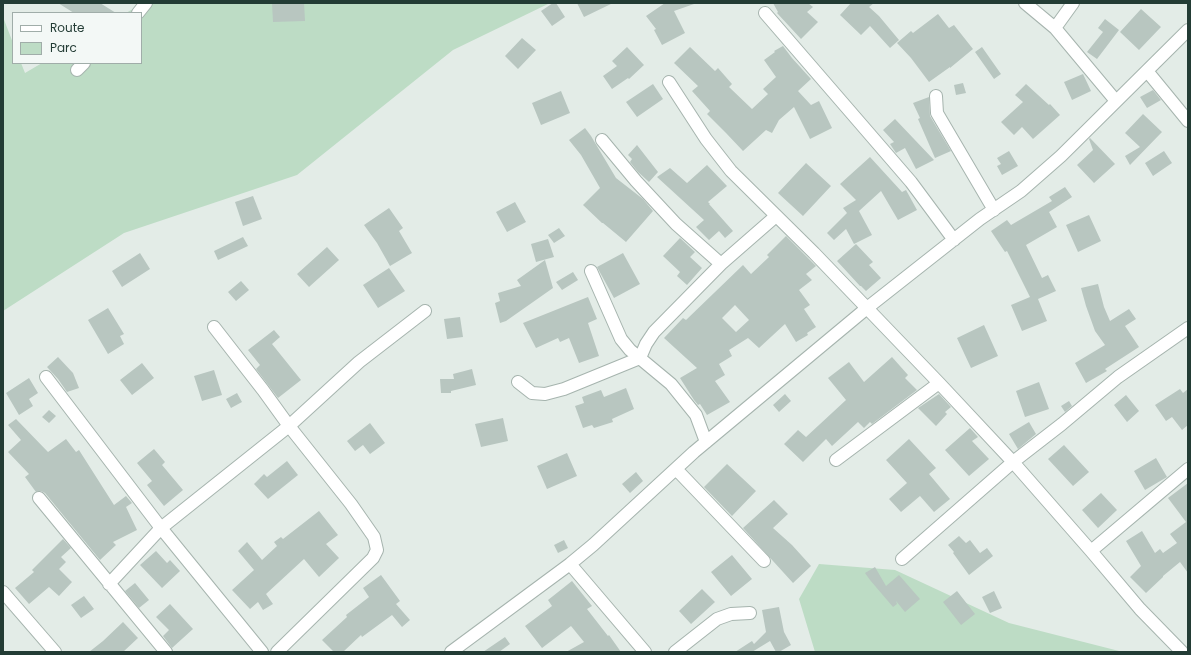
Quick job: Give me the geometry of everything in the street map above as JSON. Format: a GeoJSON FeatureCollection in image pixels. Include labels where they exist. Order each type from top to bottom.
{"type":"FeatureCollection","features":[{"type":"Feature","properties":{"kind":"street"},"geometry":{"type":"LineString","coordinates":[[139,12],[146,3]]}},
{"type":"Feature","properties":{"kind":"street"},"geometry":{"type":"LineString","coordinates":[[1025,3],[1055,28],[1116,101]]}},
{"type":"Feature","properties":{"kind":"street"},"geometry":{"type":"LineString","coordinates":[[1055,28],[1073,3]]}},
{"type":"Feature","properties":{"kind":"street"},"geometry":{"type":"LineString","coordinates":[[765,13],[911,182],[954,240]]}},
{"type":"Feature","properties":{"kind":"street"},"geometry":{"type":"LineString","coordinates":[[451,652],[570,564],[593,545],[706,442],[867,308],[954,240],[1021,192],[1062,156],[1188,30]]}},
{"type":"Feature","properties":{"kind":"street"},"geometry":{"type":"LineString","coordinates":[[1147,71],[1188,121]]}},
{"type":"Feature","properties":{"kind":"street"},"geometry":{"type":"LineString","coordinates":[[669,82],[706,139],[731,171],[939,383],[1013,462],[1140,609],[1182,652]]}},
{"type":"Feature","properties":{"kind":"street"},"geometry":{"type":"LineString","coordinates":[[936,96],[937,113],[994,210]]}},
{"type":"Feature","properties":{"kind":"street"},"geometry":{"type":"LineString","coordinates":[[602,140],[636,182],[676,224],[721,264]]}},
{"type":"Feature","properties":{"kind":"street"},"geometry":{"type":"LineString","coordinates":[[518,382],[532,393],[545,394],[564,389],[640,358],[646,344],[654,332],[721,264],[776,216]]}},
{"type":"Feature","properties":{"kind":"street"},"geometry":{"type":"LineString","coordinates":[[591,271],[621,339],[630,350],[671,384],[696,415],[706,442]]}},
{"type":"Feature","properties":{"kind":"street"},"geometry":{"type":"LineString","coordinates":[[109,584],[161,528],[288,426],[359,362],[425,311]]}},
{"type":"Feature","properties":{"kind":"street"},"geometry":{"type":"LineString","coordinates":[[214,327],[263,390],[288,426],[351,504],[374,536],[377,550],[373,558],[277,652]]}},
{"type":"Feature","properties":{"kind":"street"},"geometry":{"type":"LineString","coordinates":[[902,559],[1013,462],[1062,424],[1118,377],[1188,328]]}},
{"type":"Feature","properties":{"kind":"street"},"geometry":{"type":"LineString","coordinates":[[46,377],[161,528],[262,652]]}},
{"type":"Feature","properties":{"kind":"street"},"geometry":{"type":"LineString","coordinates":[[836,460],[939,383]]}},
{"type":"Feature","properties":{"kind":"street"},"geometry":{"type":"LineString","coordinates":[[1091,551],[1188,468]]}},
{"type":"Feature","properties":{"kind":"street"},"geometry":{"type":"LineString","coordinates":[[676,469],[764,561]]}},
{"type":"Feature","properties":{"kind":"street"},"geometry":{"type":"LineString","coordinates":[[39,498],[166,652]]}},
{"type":"Feature","properties":{"kind":"street"},"geometry":{"type":"LineString","coordinates":[[570,564],[645,652]]}},
{"type":"Feature","properties":{"kind":"street"},"geometry":{"type":"LineString","coordinates":[[3,592],[55,652]]}},
{"type":"Feature","properties":{"kind":"street"},"geometry":{"type":"LineString","coordinates":[[675,652],[717,619],[731,614],[750,613]]}},
{"type":"Feature","properties":{"kind":"green space"},"geometry":{"type":"Polygon","coordinates":[[[143,3],[550,3],[453,50],[297,175],[124,233],[3,311],[3,17],[12,40],[12,64],[21,64],[25,73],[40,64],[142,64],[142,12],[128,12],[143,3]]]}},
{"type":"Feature","properties":{"kind":"green space"},"geometry":{"type":"Polygon","coordinates":[[[819,564],[895,570],[1009,623],[1123,652],[815,652],[799,599],[819,564]]]}},
{"type":"Feature","properties":{"kind":"building"},"geometry":{"type":"Polygon","coordinates":[[[58,3],[100,3],[114,12],[72,12],[58,3]]]}},
{"type":"Feature","properties":{"kind":"building"},"geometry":{"type":"Polygon","coordinates":[[[272,3],[304,3],[305,21],[273,22],[272,3]]]}},
{"type":"Feature","properties":{"kind":"building"},"geometry":{"type":"Polygon","coordinates":[[[553,3],[556,3],[565,17],[552,26],[541,11],[553,3]]]}},
{"type":"Feature","properties":{"kind":"building"},"geometry":{"type":"Polygon","coordinates":[[[577,3],[613,3],[584,17],[577,3]]]}},
{"type":"Feature","properties":{"kind":"building"},"geometry":{"type":"Polygon","coordinates":[[[665,3],[694,4],[674,11],[685,33],[662,45],[654,30],[656,29],[646,16],[665,3]]]}},
{"type":"Feature","properties":{"kind":"building"},"geometry":{"type":"Polygon","coordinates":[[[773,3],[808,3],[813,7],[807,12],[818,22],[801,39],[777,13],[778,12],[773,3]]]}},
{"type":"Feature","properties":{"kind":"building"},"geometry":{"type":"Polygon","coordinates":[[[851,3],[874,3],[869,7],[879,16],[899,40],[890,48],[870,26],[861,35],[840,15],[851,3]]]}},
{"type":"Feature","properties":{"kind":"building"},"geometry":{"type":"Polygon","coordinates":[[[1141,9],[1161,27],[1139,50],[1120,32],[1141,9]]]}},
{"type":"Feature","properties":{"kind":"building"},"geometry":{"type":"Polygon","coordinates":[[[938,14],[949,28],[954,25],[973,49],[950,68],[929,82],[911,58],[897,43],[911,31],[913,33],[938,14]]]}},
{"type":"Feature","properties":{"kind":"building"},"geometry":{"type":"Polygon","coordinates":[[[1105,19],[1119,30],[1097,59],[1087,52],[1103,32],[1098,28],[1105,19]]]}},
{"type":"Feature","properties":{"kind":"building"},"geometry":{"type":"Polygon","coordinates":[[[522,38],[536,50],[518,69],[505,56],[522,38]]]}},
{"type":"Feature","properties":{"kind":"building"},"geometry":{"type":"Polygon","coordinates":[[[783,46],[811,79],[798,91],[811,105],[819,101],[832,128],[810,139],[794,107],[779,120],[772,133],[766,130],[743,151],[707,114],[710,111],[692,91],[698,86],[674,63],[690,47],[715,71],[718,68],[732,84],[729,87],[752,109],[768,94],[763,89],[776,77],[764,60],[775,52],[774,51],[783,46]]]}},
{"type":"Feature","properties":{"kind":"building"},"geometry":{"type":"Polygon","coordinates":[[[627,47],[644,65],[629,79],[628,78],[612,89],[603,76],[617,66],[612,61],[627,47]]]}},
{"type":"Feature","properties":{"kind":"building"},"geometry":{"type":"Polygon","coordinates":[[[982,47],[1001,74],[994,79],[975,52],[982,47]]]}},
{"type":"Feature","properties":{"kind":"building"},"geometry":{"type":"Polygon","coordinates":[[[1083,74],[1091,91],[1072,100],[1064,82],[1083,74]]]}},
{"type":"Feature","properties":{"kind":"building"},"geometry":{"type":"Polygon","coordinates":[[[963,83],[966,93],[956,95],[954,85],[963,83]]]}},
{"type":"Feature","properties":{"kind":"building"},"geometry":{"type":"Polygon","coordinates":[[[653,84],[663,99],[637,117],[626,102],[653,84]]]}},
{"type":"Feature","properties":{"kind":"building"},"geometry":{"type":"Polygon","coordinates":[[[1026,84],[1049,105],[1050,104],[1060,115],[1033,139],[1022,127],[1014,135],[1001,122],[1023,102],[1015,95],[1026,84]]]}},
{"type":"Feature","properties":{"kind":"building"},"geometry":{"type":"Polygon","coordinates":[[[1153,90],[1161,100],[1147,108],[1140,97],[1153,90]]]}},
{"type":"Feature","properties":{"kind":"building"},"geometry":{"type":"Polygon","coordinates":[[[561,91],[570,113],[541,125],[532,103],[561,91]]]}},
{"type":"Feature","properties":{"kind":"building"},"geometry":{"type":"Polygon","coordinates":[[[929,97],[930,116],[951,151],[935,158],[918,119],[920,118],[913,103],[929,97]]]}},
{"type":"Feature","properties":{"kind":"building"},"geometry":{"type":"Polygon","coordinates":[[[1143,114],[1162,132],[1130,165],[1125,156],[1140,147],[1125,133],[1143,114]]]}},
{"type":"Feature","properties":{"kind":"building"},"geometry":{"type":"Polygon","coordinates":[[[895,119],[934,160],[916,169],[905,148],[896,153],[890,144],[894,142],[883,130],[895,119]]]}},
{"type":"Feature","properties":{"kind":"building"},"geometry":{"type":"Polygon","coordinates":[[[585,128],[616,178],[643,199],[653,211],[626,242],[602,223],[583,205],[600,188],[581,155],[569,140],[585,128]]]}},
{"type":"Feature","properties":{"kind":"building"},"geometry":{"type":"Polygon","coordinates":[[[1090,138],[1115,164],[1094,183],[1077,165],[1093,150],[1089,139],[1090,138]]]}},
{"type":"Feature","properties":{"kind":"building"},"geometry":{"type":"Polygon","coordinates":[[[637,145],[658,172],[649,182],[630,162],[632,159],[628,155],[637,145]]]}},
{"type":"Feature","properties":{"kind":"building"},"geometry":{"type":"Polygon","coordinates":[[[1009,151],[1018,166],[1002,175],[997,166],[1001,164],[997,158],[1009,151]]]}},
{"type":"Feature","properties":{"kind":"building"},"geometry":{"type":"Polygon","coordinates":[[[1164,151],[1172,163],[1153,176],[1145,163],[1164,151]]]}},
{"type":"Feature","properties":{"kind":"building"},"geometry":{"type":"Polygon","coordinates":[[[870,157],[902,192],[906,190],[917,210],[898,220],[881,191],[859,211],[872,235],[854,244],[846,229],[834,240],[827,233],[847,213],[843,208],[856,200],[840,184],[870,157]]]}},
{"type":"Feature","properties":{"kind":"building"},"geometry":{"type":"Polygon","coordinates":[[[806,163],[831,186],[803,216],[778,193],[806,163]]]}},
{"type":"Feature","properties":{"kind":"building"},"geometry":{"type":"Polygon","coordinates":[[[707,165],[727,186],[708,202],[733,231],[725,238],[719,231],[709,240],[696,227],[704,220],[657,177],[670,168],[687,183],[707,165]]]}},
{"type":"Feature","properties":{"kind":"building"},"geometry":{"type":"Polygon","coordinates":[[[1065,187],[1072,197],[1049,212],[1057,227],[1026,245],[1042,278],[1048,275],[1056,291],[1038,299],[1047,321],[1022,331],[1011,305],[1030,297],[1007,251],[1005,252],[991,231],[1007,220],[1011,225],[1052,201],[1049,197],[1065,187]]]}},
{"type":"Feature","properties":{"kind":"building"},"geometry":{"type":"Polygon","coordinates":[[[253,196],[262,219],[243,226],[235,202],[253,196]]]}},
{"type":"Feature","properties":{"kind":"building"},"geometry":{"type":"Polygon","coordinates":[[[515,202],[526,222],[507,232],[496,212],[515,202]]]}},
{"type":"Feature","properties":{"kind":"building"},"geometry":{"type":"Polygon","coordinates":[[[389,208],[403,228],[399,231],[412,253],[390,266],[377,243],[364,225],[389,208]]]}},
{"type":"Feature","properties":{"kind":"building"},"geometry":{"type":"Polygon","coordinates":[[[1089,215],[1101,241],[1078,252],[1066,225],[1089,215]]]}},
{"type":"Feature","properties":{"kind":"building"},"geometry":{"type":"Polygon","coordinates":[[[559,228],[565,236],[554,243],[548,235],[559,228]]]}},
{"type":"Feature","properties":{"kind":"building"},"geometry":{"type":"Polygon","coordinates":[[[786,236],[816,266],[806,274],[812,280],[799,290],[810,305],[804,309],[816,327],[807,333],[808,335],[796,342],[785,324],[759,348],[748,338],[729,350],[732,356],[719,364],[725,375],[715,381],[730,402],[707,415],[700,404],[698,405],[694,400],[680,378],[697,368],[664,338],[683,318],[686,320],[743,265],[751,274],[769,257],[767,255],[786,236]],[[735,305],[722,318],[736,332],[749,320],[735,305]]]}},
{"type":"Feature","properties":{"kind":"building"},"geometry":{"type":"Polygon","coordinates":[[[243,237],[248,246],[218,260],[214,251],[243,237]]]}},
{"type":"Feature","properties":{"kind":"building"},"geometry":{"type":"Polygon","coordinates":[[[680,238],[695,252],[690,257],[702,268],[687,285],[677,276],[680,272],[663,256],[680,238]]]}},
{"type":"Feature","properties":{"kind":"building"},"geometry":{"type":"Polygon","coordinates":[[[548,239],[554,257],[536,262],[531,244],[548,239]]]}},
{"type":"Feature","properties":{"kind":"building"},"geometry":{"type":"Polygon","coordinates":[[[856,244],[873,262],[869,265],[881,278],[866,291],[837,261],[856,244]]]}},
{"type":"Feature","properties":{"kind":"building"},"geometry":{"type":"Polygon","coordinates":[[[327,247],[339,260],[309,287],[297,274],[327,247]]]}},
{"type":"Feature","properties":{"kind":"building"},"geometry":{"type":"Polygon","coordinates":[[[140,253],[150,269],[122,287],[112,271],[140,253]]]}},
{"type":"Feature","properties":{"kind":"building"},"geometry":{"type":"Polygon","coordinates":[[[623,253],[640,284],[614,298],[597,267],[623,253]]]}},
{"type":"Feature","properties":{"kind":"building"},"geometry":{"type":"Polygon","coordinates":[[[545,260],[553,288],[506,321],[500,323],[495,303],[500,301],[498,293],[521,286],[517,280],[545,260]]]}},
{"type":"Feature","properties":{"kind":"building"},"geometry":{"type":"Polygon","coordinates":[[[389,268],[405,291],[378,308],[363,285],[389,268]]]}},
{"type":"Feature","properties":{"kind":"building"},"geometry":{"type":"Polygon","coordinates":[[[573,272],[578,280],[562,290],[556,282],[573,272]]]}},
{"type":"Feature","properties":{"kind":"building"},"geometry":{"type":"Polygon","coordinates":[[[241,281],[249,290],[236,301],[228,292],[241,281]]]}},
{"type":"Feature","properties":{"kind":"building"},"geometry":{"type":"Polygon","coordinates":[[[1098,284],[1104,307],[1110,321],[1129,309],[1136,319],[1125,326],[1139,347],[1105,369],[1107,371],[1086,383],[1075,363],[1105,345],[1095,331],[1081,288],[1098,284]]]}},
{"type":"Feature","properties":{"kind":"building"},"geometry":{"type":"Polygon","coordinates":[[[588,297],[597,319],[588,323],[599,356],[579,363],[569,338],[560,342],[558,338],[536,348],[523,323],[588,297]]]}},
{"type":"Feature","properties":{"kind":"building"},"geometry":{"type":"Polygon","coordinates":[[[108,308],[124,334],[120,336],[124,344],[108,354],[88,320],[108,308]]]}},
{"type":"Feature","properties":{"kind":"building"},"geometry":{"type":"Polygon","coordinates":[[[460,317],[463,337],[447,339],[444,319],[460,317]]]}},
{"type":"Feature","properties":{"kind":"building"},"geometry":{"type":"Polygon","coordinates":[[[984,325],[998,356],[971,368],[957,338],[984,325]]]}},
{"type":"Feature","properties":{"kind":"building"},"geometry":{"type":"Polygon","coordinates":[[[274,330],[280,337],[272,344],[301,380],[278,398],[256,369],[260,365],[248,350],[274,330]]]}},
{"type":"Feature","properties":{"kind":"building"},"geometry":{"type":"Polygon","coordinates":[[[58,357],[73,373],[79,388],[67,392],[47,367],[58,357]]]}},
{"type":"Feature","properties":{"kind":"building"},"geometry":{"type":"Polygon","coordinates":[[[892,357],[908,375],[905,378],[917,390],[872,424],[870,422],[864,428],[858,422],[832,446],[826,439],[803,462],[784,444],[798,430],[806,437],[846,400],[828,378],[849,362],[864,382],[892,357]]]}},
{"type":"Feature","properties":{"kind":"building"},"geometry":{"type":"Polygon","coordinates":[[[142,363],[154,378],[132,395],[120,380],[142,363]]]}},
{"type":"Feature","properties":{"kind":"building"},"geometry":{"type":"Polygon","coordinates":[[[472,369],[476,385],[451,391],[451,393],[441,393],[440,379],[454,379],[453,374],[472,369]]]}},
{"type":"Feature","properties":{"kind":"building"},"geometry":{"type":"Polygon","coordinates":[[[214,370],[222,395],[202,401],[194,376],[214,370]]]}},
{"type":"Feature","properties":{"kind":"building"},"geometry":{"type":"Polygon","coordinates":[[[29,378],[38,393],[29,399],[33,406],[19,415],[6,393],[29,378]]]}},
{"type":"Feature","properties":{"kind":"building"},"geometry":{"type":"Polygon","coordinates":[[[1039,382],[1049,409],[1025,417],[1016,391],[1039,382]]]}},
{"type":"Feature","properties":{"kind":"building"},"geometry":{"type":"Polygon","coordinates":[[[626,388],[634,409],[612,419],[613,422],[594,428],[592,425],[583,428],[575,406],[584,403],[582,397],[601,390],[604,397],[626,388]]]}},
{"type":"Feature","properties":{"kind":"building"},"geometry":{"type":"Polygon","coordinates":[[[1180,389],[1183,393],[1188,389],[1188,425],[1182,430],[1172,417],[1166,421],[1155,405],[1180,389]]]}},
{"type":"Feature","properties":{"kind":"building"},"geometry":{"type":"Polygon","coordinates":[[[237,393],[242,402],[231,408],[226,399],[237,393]]]}},
{"type":"Feature","properties":{"kind":"building"},"geometry":{"type":"Polygon","coordinates":[[[785,394],[791,401],[779,412],[773,405],[785,394]]]}},
{"type":"Feature","properties":{"kind":"building"},"geometry":{"type":"Polygon","coordinates":[[[939,394],[951,407],[945,412],[947,414],[936,426],[918,408],[939,394]]]}},
{"type":"Feature","properties":{"kind":"building"},"geometry":{"type":"Polygon","coordinates":[[[1126,395],[1139,411],[1127,422],[1114,405],[1126,395]]]}},
{"type":"Feature","properties":{"kind":"building"},"geometry":{"type":"Polygon","coordinates":[[[1069,401],[1072,406],[1065,412],[1061,406],[1069,401]]]}},
{"type":"Feature","properties":{"kind":"building"},"geometry":{"type":"Polygon","coordinates":[[[49,410],[56,416],[49,423],[42,417],[49,410]]]}},
{"type":"Feature","properties":{"kind":"building"},"geometry":{"type":"Polygon","coordinates":[[[503,418],[508,441],[481,447],[475,424],[503,418]]]}},
{"type":"Feature","properties":{"kind":"building"},"geometry":{"type":"Polygon","coordinates":[[[16,419],[48,452],[66,439],[76,452],[79,450],[114,505],[126,496],[132,503],[126,507],[137,530],[113,542],[116,545],[100,560],[45,493],[41,491],[36,492],[25,477],[29,474],[8,452],[21,440],[8,425],[16,419]]]}},
{"type":"Feature","properties":{"kind":"building"},"geometry":{"type":"Polygon","coordinates":[[[1029,422],[1036,434],[1018,449],[1009,434],[1029,422]]]}},
{"type":"Feature","properties":{"kind":"building"},"geometry":{"type":"Polygon","coordinates":[[[370,423],[385,443],[370,454],[363,445],[355,451],[347,441],[370,423]]]}},
{"type":"Feature","properties":{"kind":"building"},"geometry":{"type":"Polygon","coordinates":[[[970,428],[978,437],[972,441],[989,459],[969,476],[945,450],[970,428]]]}},
{"type":"Feature","properties":{"kind":"building"},"geometry":{"type":"Polygon","coordinates":[[[909,439],[936,468],[929,474],[950,499],[934,512],[920,496],[901,512],[889,499],[907,483],[886,460],[909,439]]]}},
{"type":"Feature","properties":{"kind":"building"},"geometry":{"type":"Polygon","coordinates":[[[1064,445],[1089,472],[1073,486],[1048,459],[1064,445]]]}},
{"type":"Feature","properties":{"kind":"building"},"geometry":{"type":"Polygon","coordinates":[[[154,449],[165,462],[162,465],[183,490],[164,506],[147,485],[152,481],[137,463],[154,449]]]}},
{"type":"Feature","properties":{"kind":"building"},"geometry":{"type":"Polygon","coordinates":[[[567,453],[577,476],[547,489],[537,466],[567,453]]]}},
{"type":"Feature","properties":{"kind":"building"},"geometry":{"type":"Polygon","coordinates":[[[1156,458],[1167,477],[1145,490],[1134,471],[1156,458]]]}},
{"type":"Feature","properties":{"kind":"building"},"geometry":{"type":"Polygon","coordinates":[[[287,461],[298,475],[268,499],[254,484],[264,474],[267,477],[287,461]]]}},
{"type":"Feature","properties":{"kind":"building"},"geometry":{"type":"Polygon","coordinates":[[[727,464],[756,491],[732,516],[704,487],[727,464]]]}},
{"type":"Feature","properties":{"kind":"building"},"geometry":{"type":"Polygon","coordinates":[[[636,472],[643,481],[630,493],[622,484],[636,472]]]}},
{"type":"Feature","properties":{"kind":"building"},"geometry":{"type":"Polygon","coordinates":[[[1188,483],[1188,573],[1180,562],[1146,593],[1130,577],[1141,566],[1126,541],[1142,531],[1155,553],[1160,549],[1163,553],[1177,543],[1170,534],[1186,522],[1168,498],[1188,483]]]}},
{"type":"Feature","properties":{"kind":"building"},"geometry":{"type":"Polygon","coordinates":[[[1101,493],[1117,510],[1098,528],[1082,510],[1101,493]]]}},
{"type":"Feature","properties":{"kind":"building"},"geometry":{"type":"Polygon","coordinates":[[[774,500],[788,514],[773,528],[792,545],[811,566],[793,583],[743,528],[774,500]]]}},
{"type":"Feature","properties":{"kind":"building"},"geometry":{"type":"Polygon","coordinates":[[[319,511],[338,535],[326,544],[339,558],[319,577],[304,559],[266,594],[273,604],[263,610],[258,602],[250,609],[232,590],[254,570],[238,551],[247,542],[262,560],[277,546],[274,542],[281,537],[283,539],[319,511]]]}},
{"type":"Feature","properties":{"kind":"building"},"geometry":{"type":"Polygon","coordinates":[[[959,536],[966,543],[970,540],[980,553],[987,548],[993,556],[969,575],[948,545],[959,536]]]}},
{"type":"Feature","properties":{"kind":"building"},"geometry":{"type":"Polygon","coordinates":[[[63,539],[71,548],[61,557],[66,562],[59,569],[72,582],[59,596],[49,587],[29,604],[15,588],[34,572],[32,570],[63,539]]]}},
{"type":"Feature","properties":{"kind":"building"},"geometry":{"type":"Polygon","coordinates":[[[564,540],[568,548],[558,553],[554,545],[564,540]]]}},
{"type":"Feature","properties":{"kind":"building"},"geometry":{"type":"Polygon","coordinates":[[[156,551],[167,563],[170,560],[180,571],[162,588],[140,565],[156,551]]]}},
{"type":"Feature","properties":{"kind":"building"},"geometry":{"type":"Polygon","coordinates":[[[732,555],[752,579],[731,596],[711,572],[732,555]]]}},
{"type":"Feature","properties":{"kind":"building"},"geometry":{"type":"Polygon","coordinates":[[[875,567],[886,586],[899,575],[920,599],[905,612],[896,601],[897,604],[893,607],[865,573],[875,567]]]}},
{"type":"Feature","properties":{"kind":"building"},"geometry":{"type":"Polygon","coordinates":[[[381,575],[400,601],[396,604],[410,620],[402,627],[392,615],[362,637],[361,635],[343,652],[334,652],[322,640],[347,617],[346,615],[369,597],[363,588],[381,575]]]}},
{"type":"Feature","properties":{"kind":"building"},"geometry":{"type":"Polygon","coordinates":[[[572,581],[592,606],[587,609],[621,652],[566,652],[584,642],[571,626],[542,648],[525,626],[552,606],[548,600],[572,581]]]}},
{"type":"Feature","properties":{"kind":"building"},"geometry":{"type":"Polygon","coordinates":[[[135,583],[149,600],[139,608],[125,591],[135,583]]]}},
{"type":"Feature","properties":{"kind":"building"},"geometry":{"type":"Polygon","coordinates":[[[702,589],[715,602],[691,624],[679,611],[702,589]]]}},
{"type":"Feature","properties":{"kind":"building"},"geometry":{"type":"Polygon","coordinates":[[[957,591],[975,614],[961,625],[943,602],[957,591]]]}},
{"type":"Feature","properties":{"kind":"building"},"geometry":{"type":"Polygon","coordinates":[[[994,591],[1002,608],[990,613],[982,597],[994,591]]]}},
{"type":"Feature","properties":{"kind":"building"},"geometry":{"type":"Polygon","coordinates":[[[84,596],[94,609],[81,618],[71,605],[84,596]]]}},
{"type":"Feature","properties":{"kind":"building"},"geometry":{"type":"Polygon","coordinates":[[[170,604],[193,629],[172,648],[163,636],[169,630],[156,617],[170,604]]]}},
{"type":"Feature","properties":{"kind":"building"},"geometry":{"type":"Polygon","coordinates":[[[779,607],[784,632],[791,645],[779,652],[776,652],[770,641],[752,652],[735,652],[752,641],[754,644],[766,632],[762,610],[779,607]]]}},
{"type":"Feature","properties":{"kind":"building"},"geometry":{"type":"Polygon","coordinates":[[[123,622],[138,638],[123,652],[89,652],[103,641],[123,622]]]}},
{"type":"Feature","properties":{"kind":"building"},"geometry":{"type":"Polygon","coordinates":[[[505,637],[510,644],[499,652],[483,652],[505,637]]]}}]}
